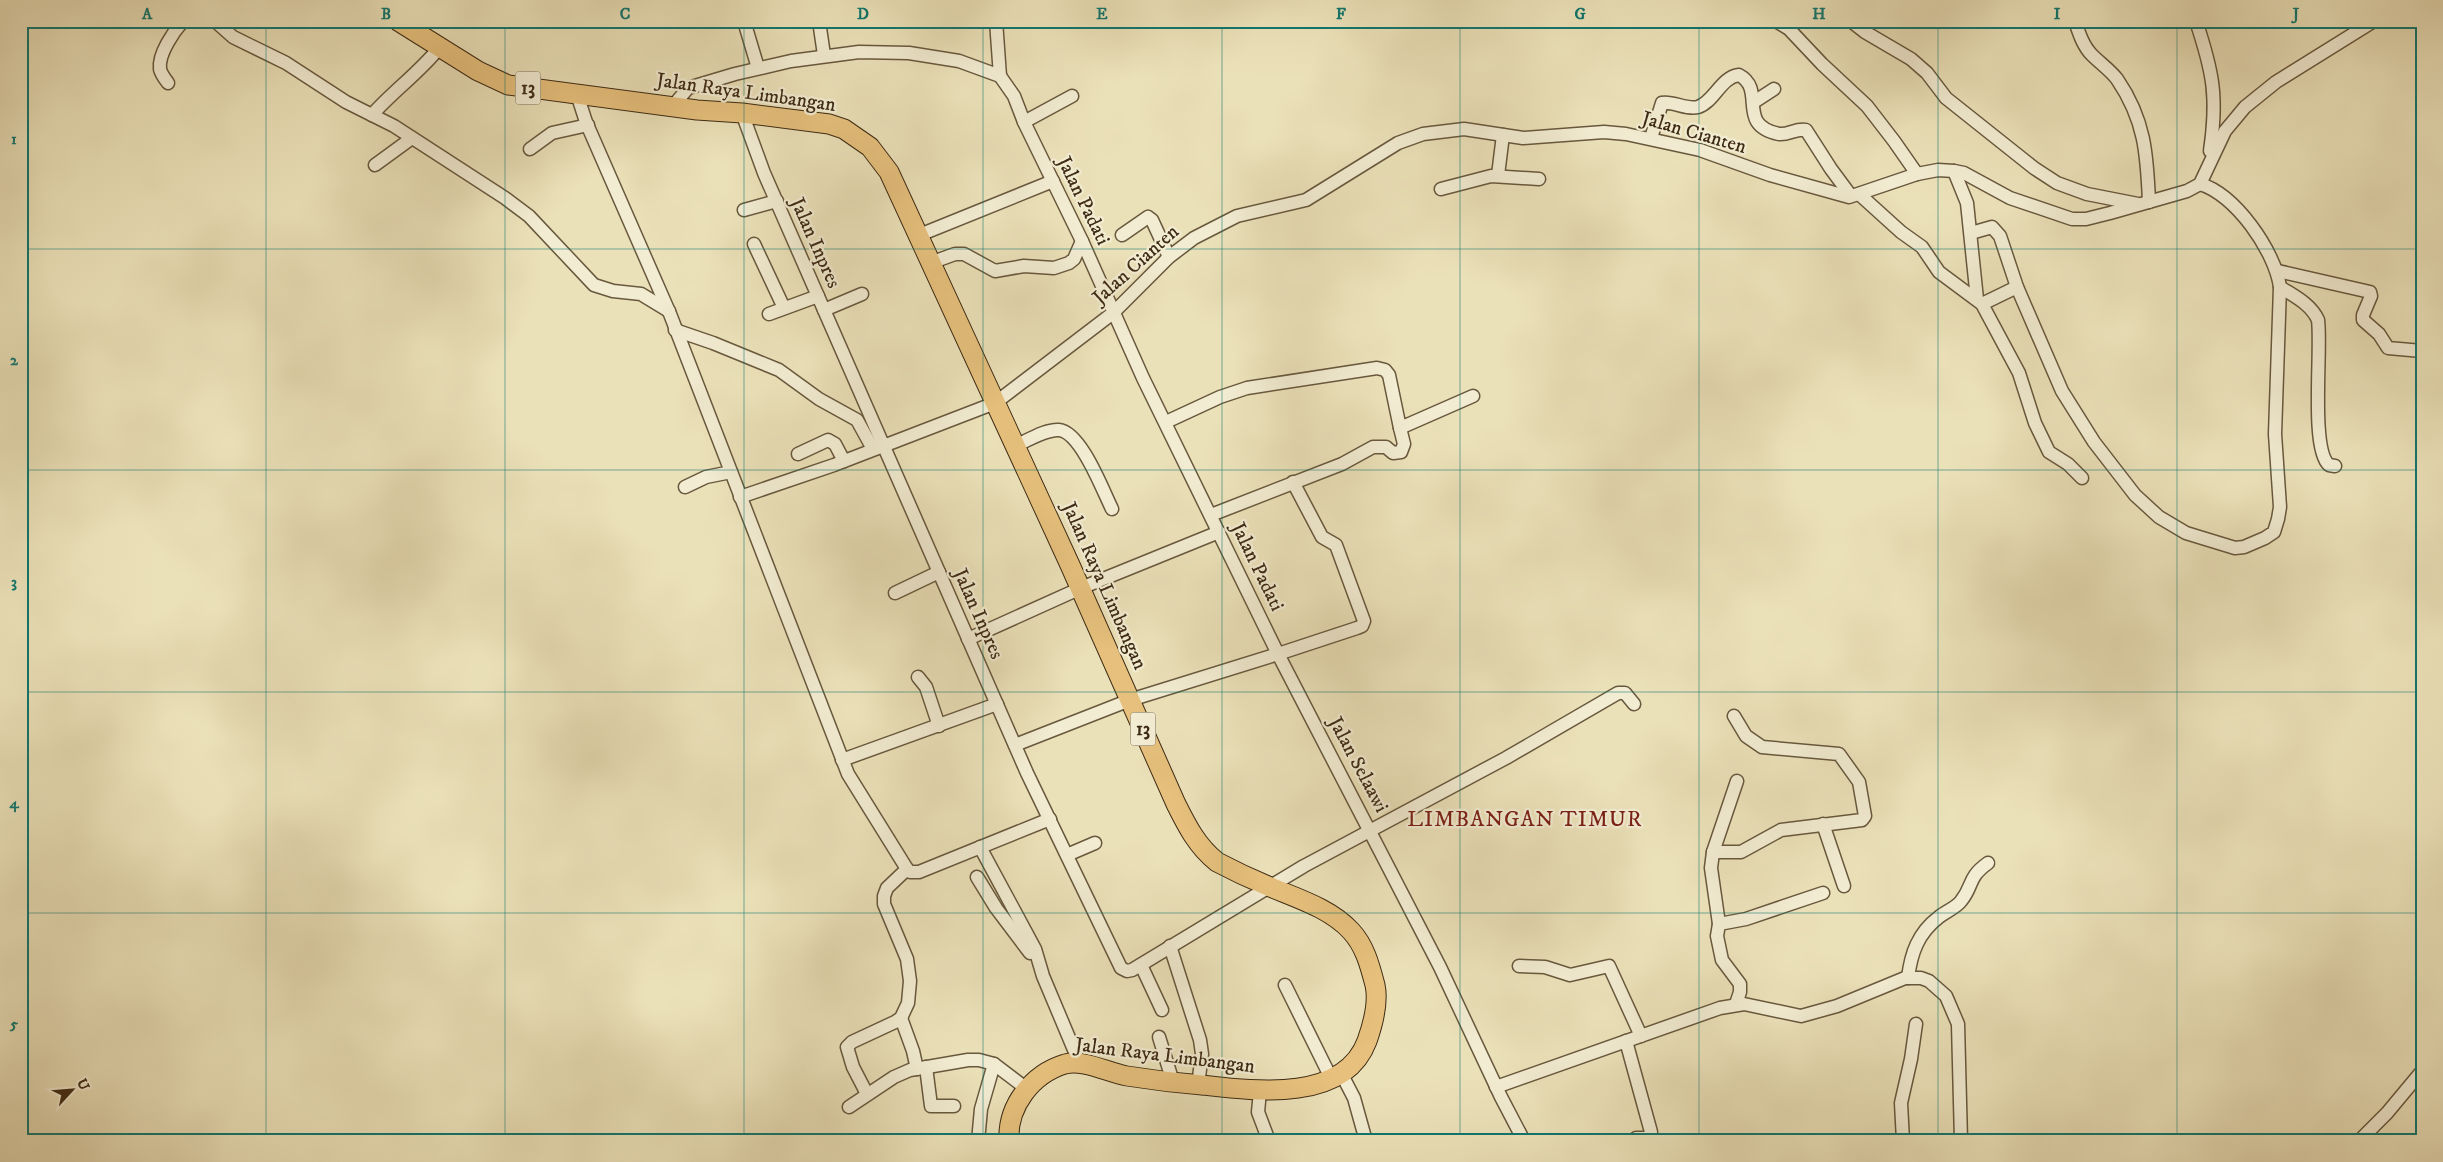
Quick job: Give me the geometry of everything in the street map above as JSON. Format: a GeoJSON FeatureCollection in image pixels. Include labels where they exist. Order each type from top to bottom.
{"type":"FeatureCollection","features":[{"type":"Feature","properties":{"kind":"highway","name":"Jalan Raya Limbangan"},"geometry":{"type":"LineString","coordinates":[[398,21],[485,75],[508,85],[829,124],[844,129],[860,138],[870,147],[888,172],[1192,836],[1205,852],[1217,862],[1300,899],[1336,919],[1353,933],[1365,954],[1376,991],[1372,1027],[1364,1050],[1351,1066],[1336,1075],[1314,1085],[1260,1091],[1128,1076],[1080,1064],[1066,1064],[1055,1068],[1026,1089],[1011,1119],[1009,1141]]}},
{"type":"Feature","properties":{"kind":"street"},"geometry":{"type":"LineString","coordinates":[[168,83],[162,74],[160,64],[171,35],[183,21]]}},
{"type":"Feature","properties":{"kind":"street"},"geometry":{"type":"LineString","coordinates":[[215,21],[233,37],[286,63],[346,102],[412,138],[529,216],[594,284],[613,291],[641,294],[672,320],[713,343],[779,370],[819,400],[857,420],[878,447]]}},
{"type":"Feature","properties":{"kind":"street"},"geometry":{"type":"LineString","coordinates":[[744,21],[758,68]]}},
{"type":"Feature","properties":{"kind":"street"},"geometry":{"type":"LineString","coordinates":[[819,21],[824,56]]}},
{"type":"Feature","properties":{"kind":"street"},"geometry":{"type":"LineString","coordinates":[[674,106],[688,88],[758,68],[824,56],[859,52],[909,53],[959,61],[1000,76],[996,21]]}},
{"type":"Feature","properties":{"kind":"street"},"geometry":{"type":"LineString","coordinates":[[1776,21],[1789,29],[1822,64],[1867,106],[1894,140],[1917,174]]}},
{"type":"Feature","properties":{"kind":"street"},"geometry":{"type":"LineString","coordinates":[[1851,21],[1865,32],[1911,59],[1927,73],[1946,98],[2034,168],[2057,183],[2087,194],[2145,203]]}},
{"type":"Feature","properties":{"kind":"street"},"geometry":{"type":"LineString","coordinates":[[2075,21],[2090,53],[2116,77],[2132,104],[2142,128],[2147,154],[2145,203]]}},
{"type":"Feature","properties":{"kind":"street"},"geometry":{"type":"LineString","coordinates":[[2196,21],[2210,66],[2216,98],[2215,121],[2208,170]]}},
{"type":"Feature","properties":{"kind":"street"},"geometry":{"type":"LineString","coordinates":[[1855,195],[1917,174],[1938,170],[1954,171],[1964,174],[2010,198],[2072,220],[2086,219],[2187,191],[2200,184],[2225,131],[2245,107],[2276,82],[2374,21]]}},
{"type":"Feature","properties":{"kind":"street"},"geometry":{"type":"LineString","coordinates":[[372,115],[385,100],[423,67],[439,48]]}},
{"type":"Feature","properties":{"kind":"street"},"geometry":{"type":"LineString","coordinates":[[1651,138],[1662,103],[1697,107],[1706,102],[1734,76],[1738,75],[1746,80],[1754,102],[1753,116],[1763,127],[1781,134],[1799,129],[1806,130],[1830,169],[1855,195],[1922,248],[1946,278],[1980,301]]}},
{"type":"Feature","properties":{"kind":"street","name":"Jalan Padati"},"geometry":{"type":"LineString","coordinates":[[1000,76],[1014,96],[1024,122],[1082,241],[1113,313],[1278,654]]}},
{"type":"Feature","properties":{"kind":"street"},"geometry":{"type":"LineString","coordinates":[[1754,102],[1774,89]]}},
{"type":"Feature","properties":{"kind":"street"},"geometry":{"type":"LineString","coordinates":[[576,94],[672,320],[842,760],[857,792],[907,869],[910,872],[919,872],[1050,819]]}},
{"type":"Feature","properties":{"kind":"street"},"geometry":{"type":"LineString","coordinates":[[1024,122],[1072,96]]}},
{"type":"Feature","properties":{"kind":"street","name":"Jalan Inpres"},"geometry":{"type":"LineString","coordinates":[[742,113],[777,201],[824,310],[878,447],[939,572],[1050,819],[1121,968],[1127,971],[1141,965]]}},
{"type":"Feature","properties":{"kind":"street"},"geometry":{"type":"LineString","coordinates":[[530,149],[552,133],[588,125]]}},
{"type":"Feature","properties":{"kind":"street","name":"Jalan Cianten"},"geometry":{"type":"LineString","coordinates":[[740,497],[844,461],[995,403],[1113,313],[1169,257],[1194,238],[1222,222],[1238,216],[1306,200],[1387,149],[1410,138],[1464,129],[1477,129],[1523,138],[1604,132],[1651,138],[1700,150],[1814,188],[1855,195]]}},
{"type":"Feature","properties":{"kind":"street"},"geometry":{"type":"LineString","coordinates":[[1498,175],[1503,135]]}},
{"type":"Feature","properties":{"kind":"street"},"geometry":{"type":"LineString","coordinates":[[375,165],[412,138]]}},
{"type":"Feature","properties":{"kind":"street"},"geometry":{"type":"LineString","coordinates":[[1954,171],[1965,194],[1980,301],[2019,373],[2035,423],[2049,452],[2052,456],[2068,464],[2082,478]]}},
{"type":"Feature","properties":{"kind":"street"},"geometry":{"type":"LineString","coordinates":[[1441,189],[1498,175],[1539,179]]}},
{"type":"Feature","properties":{"kind":"street"},"geometry":{"type":"LineString","coordinates":[[917,236],[1052,181]]}},
{"type":"Feature","properties":{"kind":"street"},"geometry":{"type":"LineString","coordinates":[[1971,233],[1992,227],[1995,229],[2044,351],[2071,407],[2094,442],[2135,495],[2159,517],[2186,533],[2235,548],[2244,547],[2274,532],[2280,506],[2275,434],[2280,287],[2278,271],[2266,248],[2228,199],[2216,190],[2200,184]]}},
{"type":"Feature","properties":{"kind":"street"},"geometry":{"type":"LineString","coordinates":[[744,210],[777,201]]}},
{"type":"Feature","properties":{"kind":"street"},"geometry":{"type":"LineString","coordinates":[[1122,235],[1148,217],[1152,220],[1169,257]]}},
{"type":"Feature","properties":{"kind":"street"},"geometry":{"type":"LineString","coordinates":[[930,264],[955,254],[964,254],[995,271],[1024,266],[1054,268],[1069,263],[1074,259],[1082,241]]}},
{"type":"Feature","properties":{"kind":"street"},"geometry":{"type":"LineString","coordinates":[[754,244],[784,308]]}},
{"type":"Feature","properties":{"kind":"street"},"geometry":{"type":"LineString","coordinates":[[2278,271],[2370,292],[2371,296],[2363,315],[2364,320],[2379,334],[2388,348],[2422,351]]}},
{"type":"Feature","properties":{"kind":"street"},"geometry":{"type":"LineString","coordinates":[[1980,301],[2017,287]]}},
{"type":"Feature","properties":{"kind":"street"},"geometry":{"type":"LineString","coordinates":[[2280,287],[2308,306],[2318,320],[2318,404],[2322,456],[2329,465],[2335,466]]}},
{"type":"Feature","properties":{"kind":"street"},"geometry":{"type":"LineString","coordinates":[[824,310],[862,294]]}},
{"type":"Feature","properties":{"kind":"street"},"geometry":{"type":"LineString","coordinates":[[769,314],[818,296]]}},
{"type":"Feature","properties":{"kind":"street"},"geometry":{"type":"LineString","coordinates":[[1166,422],[1220,397],[1246,388],[1381,368],[1389,375],[1404,444],[1401,452],[1393,453],[1384,446],[1372,447],[1342,464],[1210,515]]}},
{"type":"Feature","properties":{"kind":"street"},"geometry":{"type":"LineString","coordinates":[[1400,428],[1473,396]]}},
{"type":"Feature","properties":{"kind":"street"},"geometry":{"type":"LineString","coordinates":[[1015,446],[1052,430],[1064,431],[1071,436],[1084,454],[1112,509]]}},
{"type":"Feature","properties":{"kind":"street"},"geometry":{"type":"LineString","coordinates":[[798,454],[828,440],[835,444],[844,461]]}},
{"type":"Feature","properties":{"kind":"street"},"geometry":{"type":"LineString","coordinates":[[684,487],[706,477],[731,472]]}},
{"type":"Feature","properties":{"kind":"street"},"geometry":{"type":"LineString","coordinates":[[1016,745],[1130,700],[1362,626],[1363,617],[1336,544],[1322,537],[1293,482]]}},
{"type":"Feature","properties":{"kind":"street"},"geometry":{"type":"LineString","coordinates":[[968,639],[1080,588],[1219,532]]}},
{"type":"Feature","properties":{"kind":"street"},"geometry":{"type":"LineString","coordinates":[[895,593],[939,572]]}},
{"type":"Feature","properties":{"kind":"street","name":"Jalan Selaawi"},"geometry":{"type":"LineString","coordinates":[[1278,654],[1440,967],[1496,1088],[1524,1141]]}},
{"type":"Feature","properties":{"kind":"street"},"geometry":{"type":"LineString","coordinates":[[918,677],[926,687],[939,726]]}},
{"type":"Feature","properties":{"kind":"street"},"geometry":{"type":"LineString","coordinates":[[1162,1010],[1141,965],[1170,946],[1268,886],[1523,748],[1618,693],[1625,693],[1634,704]]}},
{"type":"Feature","properties":{"kind":"street"},"geometry":{"type":"LineString","coordinates":[[842,760],[997,704]]}},
{"type":"Feature","properties":{"kind":"street"},"geometry":{"type":"LineString","coordinates":[[1713,852],[1741,852],[1754,847],[1775,831],[1862,820],[1865,816],[1859,782],[1845,759],[1839,754],[1762,747],[1746,736],[1734,716]]}},
{"type":"Feature","properties":{"kind":"street"},"geometry":{"type":"LineString","coordinates":[[1736,1004],[1740,992],[1740,984],[1722,960],[1717,936],[1720,924],[1711,868],[1713,852],[1737,781]]}},
{"type":"Feature","properties":{"kind":"street"},"geometry":{"type":"LineString","coordinates":[[1823,824],[1844,886]]}},
{"type":"Feature","properties":{"kind":"street"},"geometry":{"type":"LineString","coordinates":[[1067,855],[1095,843]]}},
{"type":"Feature","properties":{"kind":"street"},"geometry":{"type":"LineString","coordinates":[[980,847],[1020,918],[1080,1064]]}},
{"type":"Feature","properties":{"kind":"street"},"geometry":{"type":"LineString","coordinates":[[1908,978],[1916,942],[1940,916],[1961,902],[1974,874],[1988,863]]}},
{"type":"Feature","properties":{"kind":"street"},"geometry":{"type":"LineString","coordinates":[[867,1094],[853,1067],[847,1047],[852,1042],[901,1018],[908,1003],[910,981],[907,959],[884,904],[887,888],[907,869]]}},
{"type":"Feature","properties":{"kind":"street"},"geometry":{"type":"LineString","coordinates":[[978,877],[996,908],[1038,960]]}},
{"type":"Feature","properties":{"kind":"street"},"geometry":{"type":"LineString","coordinates":[[1720,924],[1746,919],[1822,893]]}},
{"type":"Feature","properties":{"kind":"street"},"geometry":{"type":"LineString","coordinates":[[1170,946],[1200,1040],[1202,1054],[1198,1085]]}},
{"type":"Feature","properties":{"kind":"street"},"geometry":{"type":"LineString","coordinates":[[1519,966],[1545,967],[1570,976],[1609,966],[1641,1036]]}},
{"type":"Feature","properties":{"kind":"street"},"geometry":{"type":"LineString","coordinates":[[1496,1088],[1680,1021],[1736,1004],[1801,1016],[1837,1006],[1908,978],[1921,978],[1938,986],[1954,1011],[1958,1024],[1961,1141]]}},
{"type":"Feature","properties":{"kind":"street"},"geometry":{"type":"LineString","coordinates":[[1284,985],[1336,1075],[1354,1098],[1366,1141]]}},
{"type":"Feature","properties":{"kind":"street"},"geometry":{"type":"LineString","coordinates":[[901,1018],[921,1068],[931,1106],[954,1106]]}},
{"type":"Feature","properties":{"kind":"street"},"geometry":{"type":"LineString","coordinates":[[1903,1141],[1901,1103],[1911,1059],[1916,1024]]}},
{"type":"Feature","properties":{"kind":"street"},"geometry":{"type":"LineString","coordinates":[[1158,1037],[1173,1082]]}},
{"type":"Feature","properties":{"kind":"street"},"geometry":{"type":"LineString","coordinates":[[1626,1041],[1651,1132],[1648,1138],[1636,1138]]}},
{"type":"Feature","properties":{"kind":"street"},"geometry":{"type":"LineString","coordinates":[[848,1108],[894,1077],[921,1068],[974,1060],[994,1064],[1026,1089]]}},
{"type":"Feature","properties":{"kind":"street"},"geometry":{"type":"LineString","coordinates":[[978,1141],[980,1109],[994,1064]]}},
{"type":"Feature","properties":{"kind":"street"},"geometry":{"type":"LineString","coordinates":[[2359,1141],[2422,1071]]}},
{"type":"Feature","properties":{"kind":"street"},"geometry":{"type":"LineString","coordinates":[[1260,1091],[1258,1112],[1269,1141]]}},
{"type":"Feature","properties":{"kind":"district","name":"LIMBANGAN TIMUR"},"geometry":{"type":"Point","coordinates":[1525,819]}}]}
